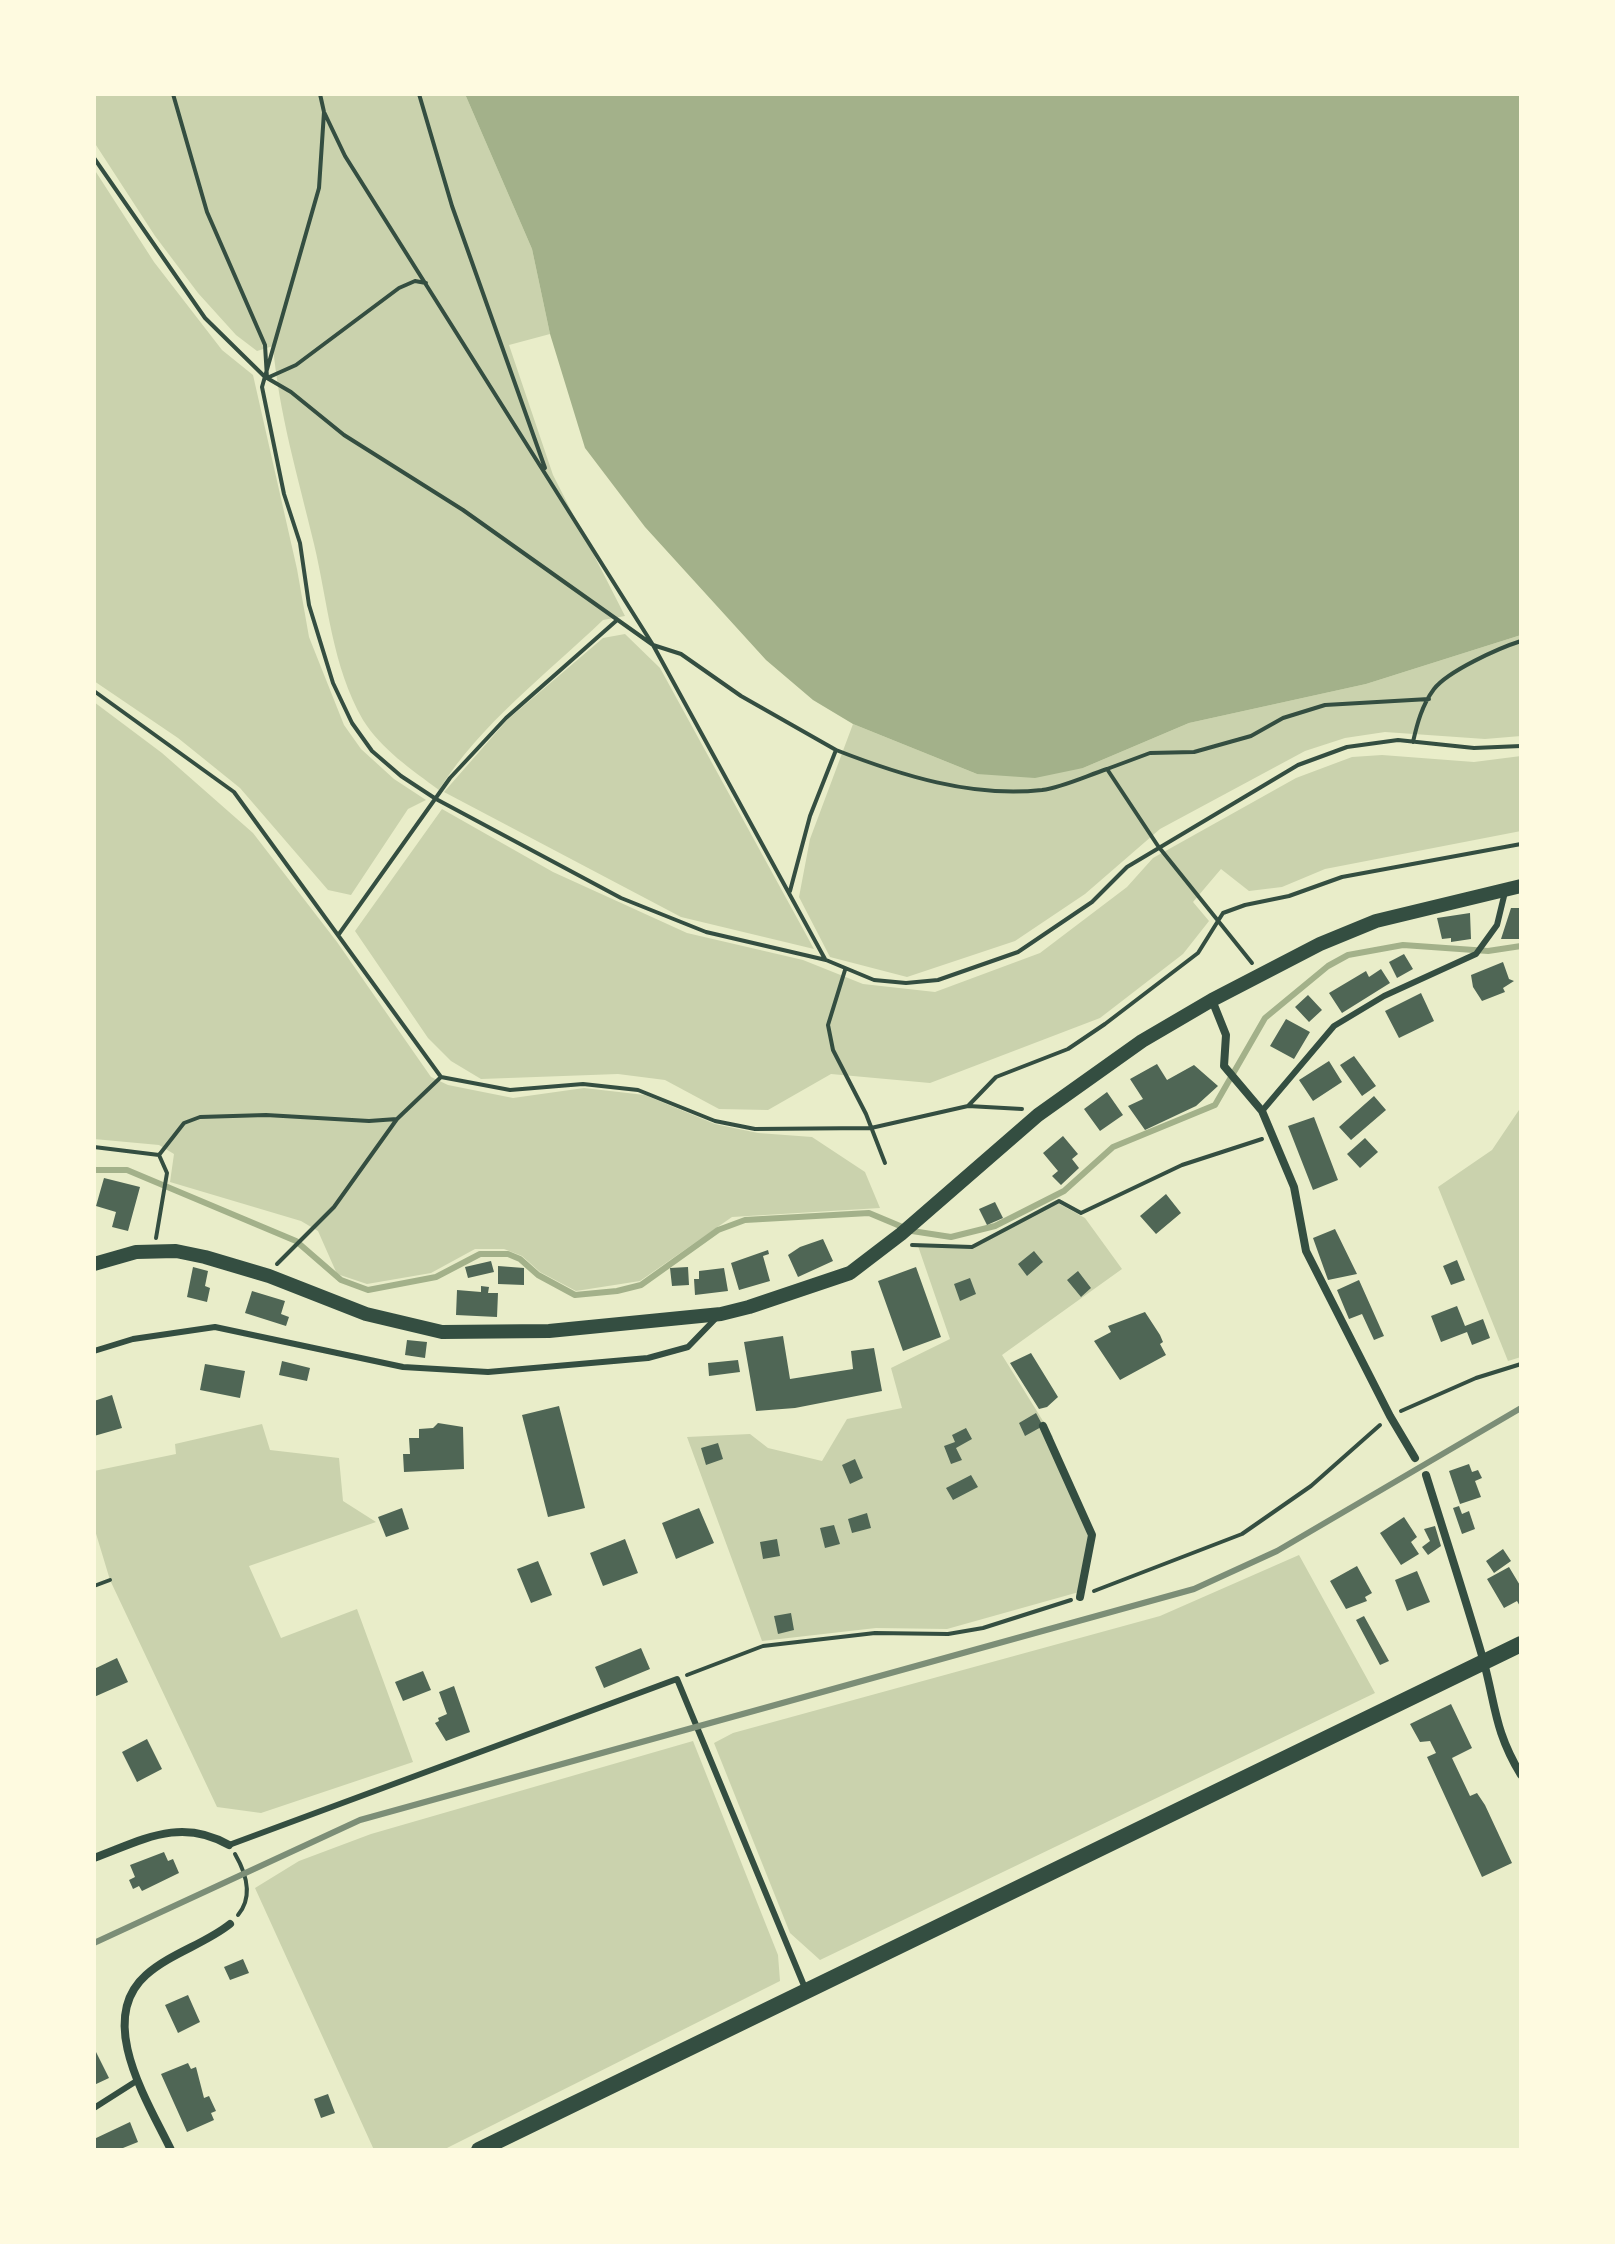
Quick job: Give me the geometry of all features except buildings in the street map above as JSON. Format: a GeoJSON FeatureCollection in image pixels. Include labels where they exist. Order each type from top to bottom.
{"type":"FeatureCollection","features":[{"type":"Feature","properties":{"kind":"main road"},"geometry":{"type":"LineString","coordinates":[[479,2150],[1521,1644]]}},
{"type":"Feature","properties":{"kind":"street"},"geometry":{"type":"LineString","coordinates":[[94,1264],[136,1252],[205,1257],[269,1276],[366,1314],[442,1332],[549,1331],[721,1314],[827,1284],[850,1273],[897,1237],[1038,1115],[1142,1041],[1212,1000],[1376,921],[1521,886]]}},
{"type":"Feature","properties":{"kind":"street"},"geometry":{"type":"LineString","coordinates":[[1212,1000],[1226,1035],[1224,1066],[1262,1111],[1294,1187],[1306,1251],[1390,1416],[1415,1458]]}},
{"type":"Feature","properties":{"kind":"street"},"geometry":{"type":"LineString","coordinates":[[1043,1426],[1092,1535],[1080,1597]]}},
{"type":"Feature","properties":{"kind":"street"},"geometry":{"type":"LineString","coordinates":[[1426,1475],[1484,1662],[1493,1713],[1505,1749],[1521,1775]]}},
{"type":"Feature","properties":{"kind":"street"},"geometry":{"type":"LineString","coordinates":[[94,1858],[177,1830],[208,1833],[229,1845]]}},
{"type":"Feature","properties":{"kind":"street"},"geometry":{"type":"LineString","coordinates":[[171,2150],[126,2054],[126,2009],[134,1988],[147,1973],[230,1924]]}},
{"type":"Feature","properties":{"kind":"lane"},"geometry":{"type":"LineString","coordinates":[[1262,1111],[1334,1026],[1384,996],[1476,954],[1491,936],[1505,889]]}},
{"type":"Feature","properties":{"kind":"lane"},"geometry":{"type":"LineString","coordinates":[[94,1351],[133,1339],[215,1327],[403,1367],[488,1372],[648,1358],[688,1347],[721,1314]]}},
{"type":"Feature","properties":{"kind":"lane"},"geometry":{"type":"LineString","coordinates":[[229,1845],[677,1679],[807,1991]]}},
{"type":"Feature","properties":{"kind":"lane"},"geometry":{"type":"LineString","coordinates":[[94,2108],[138,2080]]}},
{"type":"Feature","properties":{"kind":"path"},"geometry":{"type":"LineString","coordinates":[[173,94],[207,212],[265,345],[267,378]]}},
{"type":"Feature","properties":{"kind":"path"},"geometry":{"type":"LineString","coordinates":[[320,94],[324,112],[345,156],[653,645],[826,960]]}},
{"type":"Feature","properties":{"kind":"path"},"geometry":{"type":"LineString","coordinates":[[419,94],[452,206],[549,478]]}},
{"type":"Feature","properties":{"kind":"path"},"geometry":{"type":"LineString","coordinates":[[324,112],[319,188],[262,387],[300,543],[309,605],[333,683],[352,723],[372,751],[436,799],[621,898],[706,932],[826,960],[874,980],[906,983],[938,980],[1018,952],[1082,910],[1127,867],[1158,846],[1298,765],[1347,747],[1398,740],[1474,748],[1521,746]]}},
{"type":"Feature","properties":{"kind":"path"},"geometry":{"type":"LineString","coordinates":[[94,158],[205,318],[267,378],[291,392],[344,435],[522,551],[616,621],[653,645],[681,654],[741,696],[836,750],[899,774],[992,791],[1044,790],[1150,753],[1194,752],[1251,736],[1283,718],[1325,705],[1429,699]]}},
{"type":"Feature","properties":{"kind":"path"},"geometry":{"type":"LineString","coordinates":[[267,378],[296,365],[399,288],[415,281],[428,284]]}},
{"type":"Feature","properties":{"kind":"path"},"geometry":{"type":"LineString","coordinates":[[339,934],[450,778],[506,718],[616,621]]}},
{"type":"Feature","properties":{"kind":"path"},"geometry":{"type":"LineString","coordinates":[[1413,742],[1419,716],[1435,687],[1492,650],[1521,641]]}},
{"type":"Feature","properties":{"kind":"path"},"geometry":{"type":"LineString","coordinates":[[94,691],[234,792],[441,1077],[510,1090],[583,1084],[638,1090],[715,1121],[755,1129],[871,1128],[968,1106],[1014,1106],[1038,1115]]}},
{"type":"Feature","properties":{"kind":"path"},"geometry":{"type":"LineString","coordinates":[[790,891],[810,816],[836,750]]}},
{"type":"Feature","properties":{"kind":"path"},"geometry":{"type":"LineString","coordinates":[[1107,769],[1158,846],[1261,974]]}},
{"type":"Feature","properties":{"kind":"path"},"geometry":{"type":"LineString","coordinates":[[968,1106],[996,1077],[1068,1049],[1105,1024],[1198,953],[1223,913],[1289,896],[1342,877],[1521,844]]}},
{"type":"Feature","properties":{"kind":"path"},"geometry":{"type":"LineString","coordinates":[[845,970],[828,1025],[833,1050],[885,1163]]}},
{"type":"Feature","properties":{"kind":"path"},"geometry":{"type":"LineString","coordinates":[[290,1248],[334,1207],[397,1119],[441,1077]]}},
{"type":"Feature","properties":{"kind":"path"},"geometry":{"type":"LineString","coordinates":[[159,1155],[184,1123],[200,1117],[266,1115],[369,1121],[397,1119]]}},
{"type":"Feature","properties":{"kind":"path"},"geometry":{"type":"LineString","coordinates":[[897,1237],[914,1245],[972,1247],[1059,1201],[1081,1213],[1182,1165],[1250,1141],[1272,1137]]}},
{"type":"Feature","properties":{"kind":"path"},"geometry":{"type":"LineString","coordinates":[[94,1147],[159,1155]]}},
{"type":"Feature","properties":{"kind":"path"},"geometry":{"type":"LineString","coordinates":[[154,1251],[160,1195],[167,1173],[159,1155]]}},
{"type":"Feature","properties":{"kind":"path"},"geometry":{"type":"LineString","coordinates":[[677,1679],[763,1646],[875,1633],[948,1634],[983,1628],[1080,1597],[1242,1534],[1311,1486],[1390,1416],[1476,1378],[1521,1364]]}},
{"type":"Feature","properties":{"kind":"path"},"geometry":{"type":"LineString","coordinates":[[94,1586],[110,1580]]}},
{"type":"Feature","properties":{"kind":"path"},"geometry":{"type":"LineString","coordinates":[[229,1845],[245,1872],[247,1900],[230,1924]]}},
{"type":"Feature","properties":{"kind":"shaded area"},"geometry":{"type":"Polygon","coordinates":[[[94,94],[465,94],[532,249],[550,334],[509,345],[553,475],[625,616],[603,620],[515,700],[474,743],[439,790],[370,731],[344,678],[284,421],[273,346],[257,351],[236,335],[198,293],[155,236],[94,142],[94,94]]]}},
{"type":"Feature","properties":{"kind":"shaded area"},"geometry":{"type":"Polygon","coordinates":[[[465,94],[1521,94],[1521,635],[1366,684],[1189,723],[1083,768],[1035,778],[977,774],[853,724],[813,700],[766,660],[645,527],[585,448],[550,334],[532,249],[465,94]]]}},
{"type":"Feature","properties":{"kind":"shaded area"},"geometry":{"type":"Polygon","coordinates":[[[94,169],[154,262],[222,350],[253,375],[297,569],[309,637],[344,725],[361,749],[394,779],[426,800],[408,809],[351,895],[328,890],[240,788],[178,738],[94,681],[94,169]]]}},
{"type":"Feature","properties":{"kind":"shaded area"},"geometry":{"type":"Polygon","coordinates":[[[625,634],[660,668],[814,949],[681,917],[444,792],[507,720],[603,638],[625,634]]]}},
{"type":"Feature","properties":{"kind":"shaded area"},"geometry":{"type":"Polygon","coordinates":[[[1521,635],[1521,736],[1485,739],[1385,732],[1345,738],[1305,751],[1160,829],[1085,894],[1015,941],[907,977],[830,957],[799,897],[810,839],[853,724],[977,774],[1083,768],[1189,723],[1366,684],[1521,635]]]}},
{"type":"Feature","properties":{"kind":"shaded area"},"geometry":{"type":"Polygon","coordinates":[[[94,702],[162,753],[253,833],[337,942],[431,1077],[448,1085],[513,1098],[584,1088],[645,1095],[715,1124],[758,1133],[812,1137],[865,1172],[880,1208],[732,1217],[640,1281],[576,1291],[540,1272],[522,1256],[504,1249],[475,1249],[431,1273],[367,1284],[337,1274],[318,1231],[301,1221],[170,1182],[174,1154],[159,1145],[94,1139],[94,702]]]}},
{"type":"Feature","properties":{"kind":"shaded area"},"geometry":{"type":"Polygon","coordinates":[[[1382,755],[1474,762],[1521,756],[1521,831],[1325,869],[1282,887],[1249,891],[1221,869],[1193,902],[1209,921],[1183,954],[1100,1018],[930,1083],[831,1074],[768,1110],[719,1109],[665,1080],[618,1074],[481,1079],[451,1061],[428,1038],[355,931],[442,809],[553,872],[687,933],[803,960],[863,984],[935,992],[1040,953],[1127,887],[1153,858],[1296,778],[1352,757],[1382,755]]]}},
{"type":"Feature","properties":{"kind":"shaded area"},"geometry":{"type":"Polygon","coordinates":[[[1521,1107],[1521,1357],[1508,1361],[1438,1187],[1492,1150],[1521,1107]]]}},
{"type":"Feature","properties":{"kind":"shaded area"},"geometry":{"type":"Polygon","coordinates":[[[1058,1203],[1085,1218],[1122,1269],[1002,1355],[1053,1437],[1048,1440],[1092,1535],[1079,1592],[947,1629],[876,1628],[762,1641],[687,1437],[750,1434],[768,1448],[822,1461],[847,1419],[902,1408],[891,1368],[950,1339],[918,1246],[975,1247],[1058,1203]]]}},
{"type":"Feature","properties":{"kind":"shaded area"},"geometry":{"type":"Polygon","coordinates":[[[262,1424],[270,1450],[339,1458],[343,1501],[376,1522],[249,1566],[281,1638],[357,1609],[413,1762],[261,1813],[217,1807],[110,1580],[94,1527],[94,1471],[176,1454],[175,1444],[262,1424]]]}},
{"type":"Feature","properties":{"kind":"shaded area"},"geometry":{"type":"Polygon","coordinates":[[[1299,1555],[1375,1693],[820,1960],[790,1933],[714,1743],[733,1733],[1160,1616],[1299,1555]]]}},
{"type":"Feature","properties":{"kind":"shaded area"},"geometry":{"type":"Polygon","coordinates":[[[693,1741],[778,1955],[780,1981],[443,2150],[374,2150],[255,1888],[299,1861],[371,1834],[693,1741]]]}},
{"type":"Feature","properties":{"kind":"waterway"},"geometry":{"type":"LineString","coordinates":[[94,1170],[127,1170],[296,1241],[341,1280],[368,1290],[436,1277],[480,1254],[508,1254],[575,1295],[617,1291],[641,1285],[718,1230],[745,1220],[869,1213],[912,1231],[951,1237],[995,1226],[1064,1191],[1113,1147],[1215,1105],[1265,1018],[1328,966],[1348,955],[1403,945],[1488,951],[1521,946]]}},
{"type":"Feature","properties":{"kind":"railway"},"geometry":{"type":"LineString","coordinates":[[94,1943],[360,1820],[1194,1589],[1277,1551],[1521,1408]]}}]}
